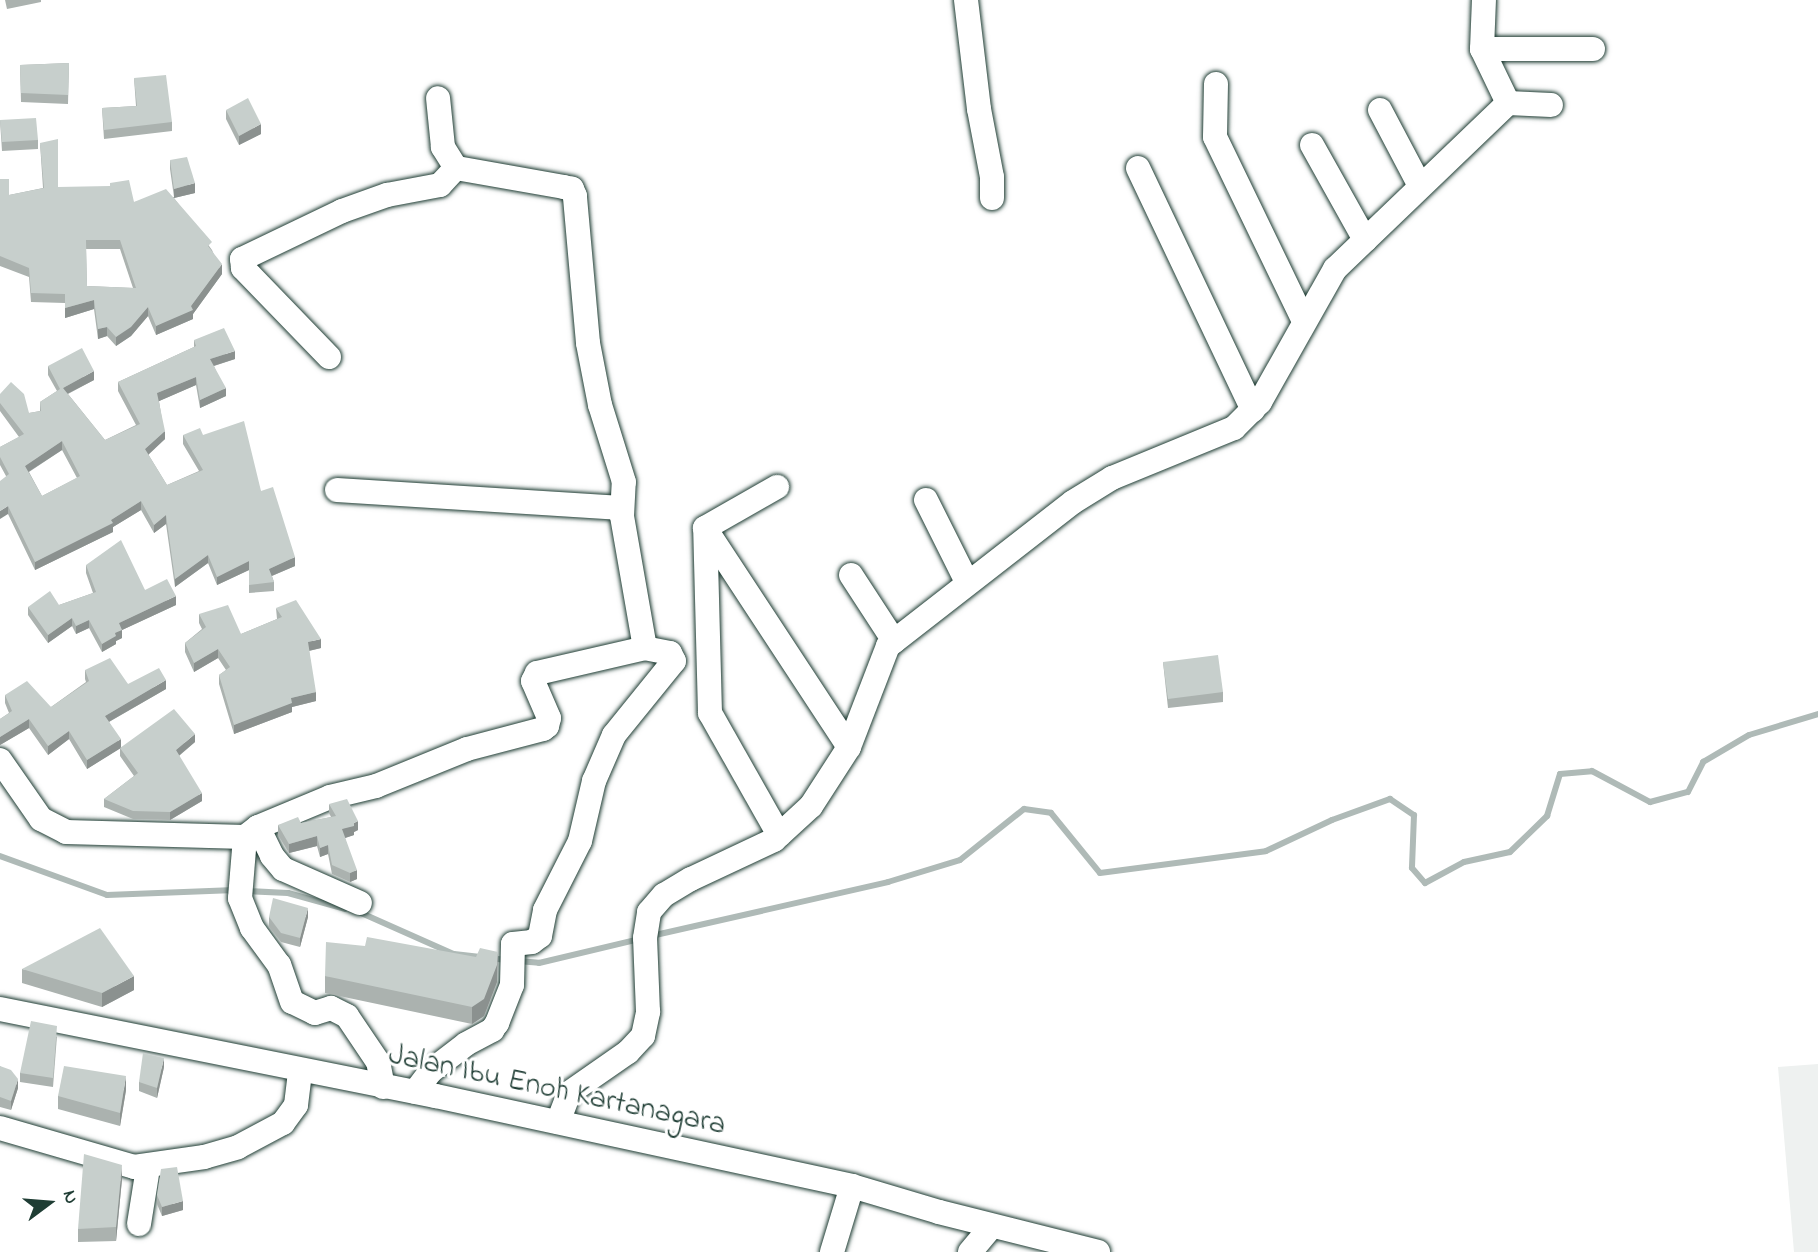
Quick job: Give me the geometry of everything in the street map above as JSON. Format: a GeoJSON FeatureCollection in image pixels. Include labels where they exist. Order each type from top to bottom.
{"type":"FeatureCollection","features":[{"type":"Feature","properties":{"kind":"street"},"geometry":{"type":"LineString","coordinates":[[967,0],[979,109],[992,177],[992,198]]}},
{"type":"Feature","properties":{"kind":"street"},"geometry":{"type":"LineString","coordinates":[[1484,0],[1482,48],[1508,103]]}},
{"type":"Feature","properties":{"kind":"street"},"geometry":{"type":"LineString","coordinates":[[1482,48],[1592,49]]}},
{"type":"Feature","properties":{"kind":"street"},"geometry":{"type":"LineString","coordinates":[[1216,84],[1215,137],[1304,321]]}},
{"type":"Feature","properties":{"kind":"street"},"geometry":{"type":"LineString","coordinates":[[438,98],[443,147],[456,168],[572,189],[588,343],[600,405],[623,475],[621,508],[645,649]]}},
{"type":"Feature","properties":{"kind":"street"},"geometry":{"type":"LineString","coordinates":[[558,1122],[569,1093],[628,1052],[643,1035],[648,1012],[646,924],[649,912],[664,895],[779,835],[811,806],[849,747],[888,646],[1063,509],[1112,478],[1234,428],[1260,402],[1335,269],[1508,103],[1551,105]]}},
{"type":"Feature","properties":{"kind":"street"},"geometry":{"type":"LineString","coordinates":[[1380,110],[1420,186]]}},
{"type":"Feature","properties":{"kind":"street"},"geometry":{"type":"LineString","coordinates":[[1312,145],[1364,240]]}},
{"type":"Feature","properties":{"kind":"street"},"geometry":{"type":"LineString","coordinates":[[329,357],[243,268],[242,258],[366,202],[440,185],[456,168]]}},
{"type":"Feature","properties":{"kind":"street"},"geometry":{"type":"LineString","coordinates":[[1138,168],[1253,410]]}},
{"type":"Feature","properties":{"kind":"street"},"geometry":{"type":"LineString","coordinates":[[705,528],[777,487]]}},
{"type":"Feature","properties":{"kind":"street"},"geometry":{"type":"LineString","coordinates":[[337,490],[621,508]]}},
{"type":"Feature","properties":{"kind":"street"},"geometry":{"type":"LineString","coordinates":[[926,500],[967,582]]}},
{"type":"Feature","properties":{"kind":"street"},"geometry":{"type":"LineString","coordinates":[[705,528],[849,747]]}},
{"type":"Feature","properties":{"kind":"street"},"geometry":{"type":"LineString","coordinates":[[705,528],[710,713],[779,835]]}},
{"type":"Feature","properties":{"kind":"street"},"geometry":{"type":"LineString","coordinates":[[851,575],[894,642]]}},
{"type":"Feature","properties":{"kind":"street"},"geometry":{"type":"LineString","coordinates":[[0,760],[41,819],[66,832],[252,832],[330,797],[376,786],[467,749],[543,729],[549,718],[533,681],[537,673],[645,649],[670,653],[674,661],[672,667],[641,698],[614,735],[594,781],[580,841],[545,910],[540,936],[512,956],[512,985],[505,1009],[492,1030],[466,1044],[431,1070],[415,1092]]}},
{"type":"Feature","properties":{"kind":"street"},"geometry":{"type":"LineString","coordinates":[[252,832],[241,873],[240,898],[251,928],[279,965],[292,1002],[315,1013],[331,1008],[346,1016],[378,1062],[383,1087]]}},
{"type":"Feature","properties":{"kind":"street"},"geometry":{"type":"LineString","coordinates":[[252,832],[283,869],[360,903]]}},
{"type":"Feature","properties":{"kind":"street","name":"Jalan Ibu Enoh Kartanagara"},"geometry":{"type":"LineString","coordinates":[[0,1009],[415,1092],[852,1185],[1084,1250]]}},
{"type":"Feature","properties":{"kind":"street"},"geometry":{"type":"LineString","coordinates":[[0,1128],[116,1164],[148,1168],[238,1147],[271,1131],[292,1113],[300,1071]]}},
{"type":"Feature","properties":{"kind":"street"},"geometry":{"type":"LineString","coordinates":[[138,1224],[148,1168]]}},
{"type":"Feature","properties":{"kind":"street"},"geometry":{"type":"LineString","coordinates":[[832,1252],[852,1185]]}},
{"type":"Feature","properties":{"kind":"street"},"geometry":{"type":"LineString","coordinates":[[970,1252],[992,1226]]}},
{"type":"Feature","properties":{"kind":"shaded area"},"geometry":{"type":"Polygon","coordinates":[[[1818,1064],[1818,1252],[1794,1252],[1778,1067],[1818,1064]]]}},
{"type":"Feature","properties":{"kind":"building"},"geometry":{"type":"Polygon","coordinates":[[[69,63],[68,95],[21,93],[20,65],[69,63]]]}},
{"type":"Feature","properties":{"kind":"building"},"geometry":{"type":"Polygon","coordinates":[[[166,75],[172,122],[104,130],[102,108],[137,106],[134,78],[166,75]]]}},
{"type":"Feature","properties":{"kind":"building"},"geometry":{"type":"Polygon","coordinates":[[[248,98],[261,124],[239,136],[226,110],[248,98]]]}},
{"type":"Feature","properties":{"kind":"building"},"geometry":{"type":"Polygon","coordinates":[[[36,118],[38,140],[2,142],[0,120],[36,118]]]}},
{"type":"Feature","properties":{"kind":"building"},"geometry":{"type":"Polygon","coordinates":[[[58,139],[58,187],[110,186],[110,183],[129,180],[134,202],[166,189],[212,242],[208,246],[222,264],[191,306],[193,310],[156,326],[148,307],[131,327],[116,337],[107,327],[98,329],[94,300],[65,308],[65,294],[31,293],[29,268],[0,256],[0,179],[9,179],[9,195],[44,188],[40,143],[58,139]],[[86,240],[87,286],[136,288],[120,240],[86,240]]]}},
{"type":"Feature","properties":{"kind":"building"},"geometry":{"type":"Polygon","coordinates":[[[187,157],[195,183],[174,189],[170,160],[187,157]]]}},
{"type":"Feature","properties":{"kind":"building"},"geometry":{"type":"Polygon","coordinates":[[[224,328],[235,351],[210,359],[226,388],[200,400],[196,377],[157,393],[165,431],[145,449],[167,485],[203,470],[183,435],[200,428],[203,435],[244,421],[261,491],[273,487],[295,557],[269,569],[274,582],[249,585],[249,561],[217,577],[208,555],[175,579],[166,515],[154,525],[141,501],[111,520],[113,523],[35,562],[8,506],[0,511],[0,481],[9,474],[0,457],[0,447],[24,434],[0,403],[0,394],[11,382],[24,394],[29,413],[41,411],[40,402],[60,389],[48,366],[82,348],[94,371],[63,388],[105,440],[140,424],[118,382],[196,346],[194,340],[224,328]],[[62,441],[25,466],[42,496],[80,476],[62,441]]]}},
{"type":"Feature","properties":{"kind":"building"},"geometry":{"type":"Polygon","coordinates":[[[121,540],[145,590],[167,579],[176,596],[119,623],[122,630],[102,644],[89,620],[76,626],[72,618],[48,635],[28,607],[50,591],[59,605],[96,592],[86,565],[121,540]]]}},
{"type":"Feature","properties":{"kind":"building"},"geometry":{"type":"Polygon","coordinates":[[[296,600],[321,639],[308,642],[316,692],[291,698],[292,703],[234,725],[219,675],[230,667],[218,649],[194,663],[185,643],[206,627],[199,614],[228,605],[241,634],[282,617],[276,608],[296,600]]]}},
{"type":"Feature","properties":{"kind":"building"},"geometry":{"type":"Polygon","coordinates":[[[1218,655],[1223,692],[1168,699],[1163,662],[1218,655]]]}},
{"type":"Feature","properties":{"kind":"building"},"geometry":{"type":"Polygon","coordinates":[[[110,658],[128,684],[159,668],[166,680],[105,716],[121,739],[87,760],[69,731],[48,746],[29,719],[0,737],[0,719],[12,711],[5,695],[27,681],[51,707],[89,681],[85,670],[110,658]]]}},
{"type":"Feature","properties":{"kind":"building"},"geometry":{"type":"Polygon","coordinates":[[[174,709],[195,734],[176,750],[202,793],[170,812],[133,811],[104,799],[138,773],[120,748],[174,709]]]}},
{"type":"Feature","properties":{"kind":"building"},"geometry":{"type":"Polygon","coordinates":[[[347,799],[358,821],[354,826],[342,829],[357,870],[350,873],[332,865],[328,845],[320,848],[317,836],[289,844],[278,825],[298,817],[301,823],[336,816],[329,804],[347,799]]]}},
{"type":"Feature","properties":{"kind":"building"},"geometry":{"type":"Polygon","coordinates":[[[273,898],[308,908],[300,938],[281,933],[269,917],[273,898]]]}},
{"type":"Feature","properties":{"kind":"building"},"geometry":{"type":"Polygon","coordinates":[[[100,928],[134,976],[102,993],[22,969],[100,928]]]}},
{"type":"Feature","properties":{"kind":"building"},"geometry":{"type":"Polygon","coordinates":[[[367,937],[476,957],[480,948],[498,952],[497,965],[484,999],[472,1007],[325,976],[326,942],[365,946],[367,937]]]}},
{"type":"Feature","properties":{"kind":"building"},"geometry":{"type":"Polygon","coordinates":[[[31,1021],[57,1026],[53,1078],[20,1073],[31,1021]]]}},
{"type":"Feature","properties":{"kind":"building"},"geometry":{"type":"Polygon","coordinates":[[[143,1053],[164,1058],[157,1088],[139,1082],[143,1053]]]}},
{"type":"Feature","properties":{"kind":"building"},"geometry":{"type":"Polygon","coordinates":[[[0,1066],[11,1070],[18,1079],[11,1101],[0,1097],[0,1066]]]}},
{"type":"Feature","properties":{"kind":"building"},"geometry":{"type":"Polygon","coordinates":[[[64,1066],[126,1076],[120,1113],[58,1096],[64,1066]]]}},
{"type":"Feature","properties":{"kind":"building"},"geometry":{"type":"Polygon","coordinates":[[[84,1154],[122,1165],[116,1227],[78,1229],[84,1154]]]}},
{"type":"Feature","properties":{"kind":"building"},"geometry":{"type":"Polygon","coordinates":[[[177,1167],[183,1201],[162,1207],[157,1195],[161,1169],[177,1167]]]}},
{"type":"Feature","properties":{"kind":"waterway"},"geometry":{"type":"LineString","coordinates":[[651,936],[888,882],[960,860],[1024,809],[1051,813],[1100,873],[1266,851],[1332,820],[1390,799],[1414,815],[1412,868],[1425,883],[1464,862],[1510,852],[1547,816],[1560,774],[1592,771],[1650,802],[1688,792],[1703,762],[1749,735],[1818,714]]}},
{"type":"Feature","properties":{"kind":"waterway"},"geometry":{"type":"LineString","coordinates":[[0,856],[107,895],[235,890]]}},
{"type":"Feature","properties":{"kind":"waterway"},"geometry":{"type":"LineString","coordinates":[[246,891],[288,893],[345,909]]}},
{"type":"Feature","properties":{"kind":"waterway"},"geometry":{"type":"LineString","coordinates":[[359,912],[454,954],[507,960]]}},
{"type":"Feature","properties":{"kind":"waterway"},"geometry":{"type":"LineString","coordinates":[[518,961],[539,963],[640,939]]}}]}
